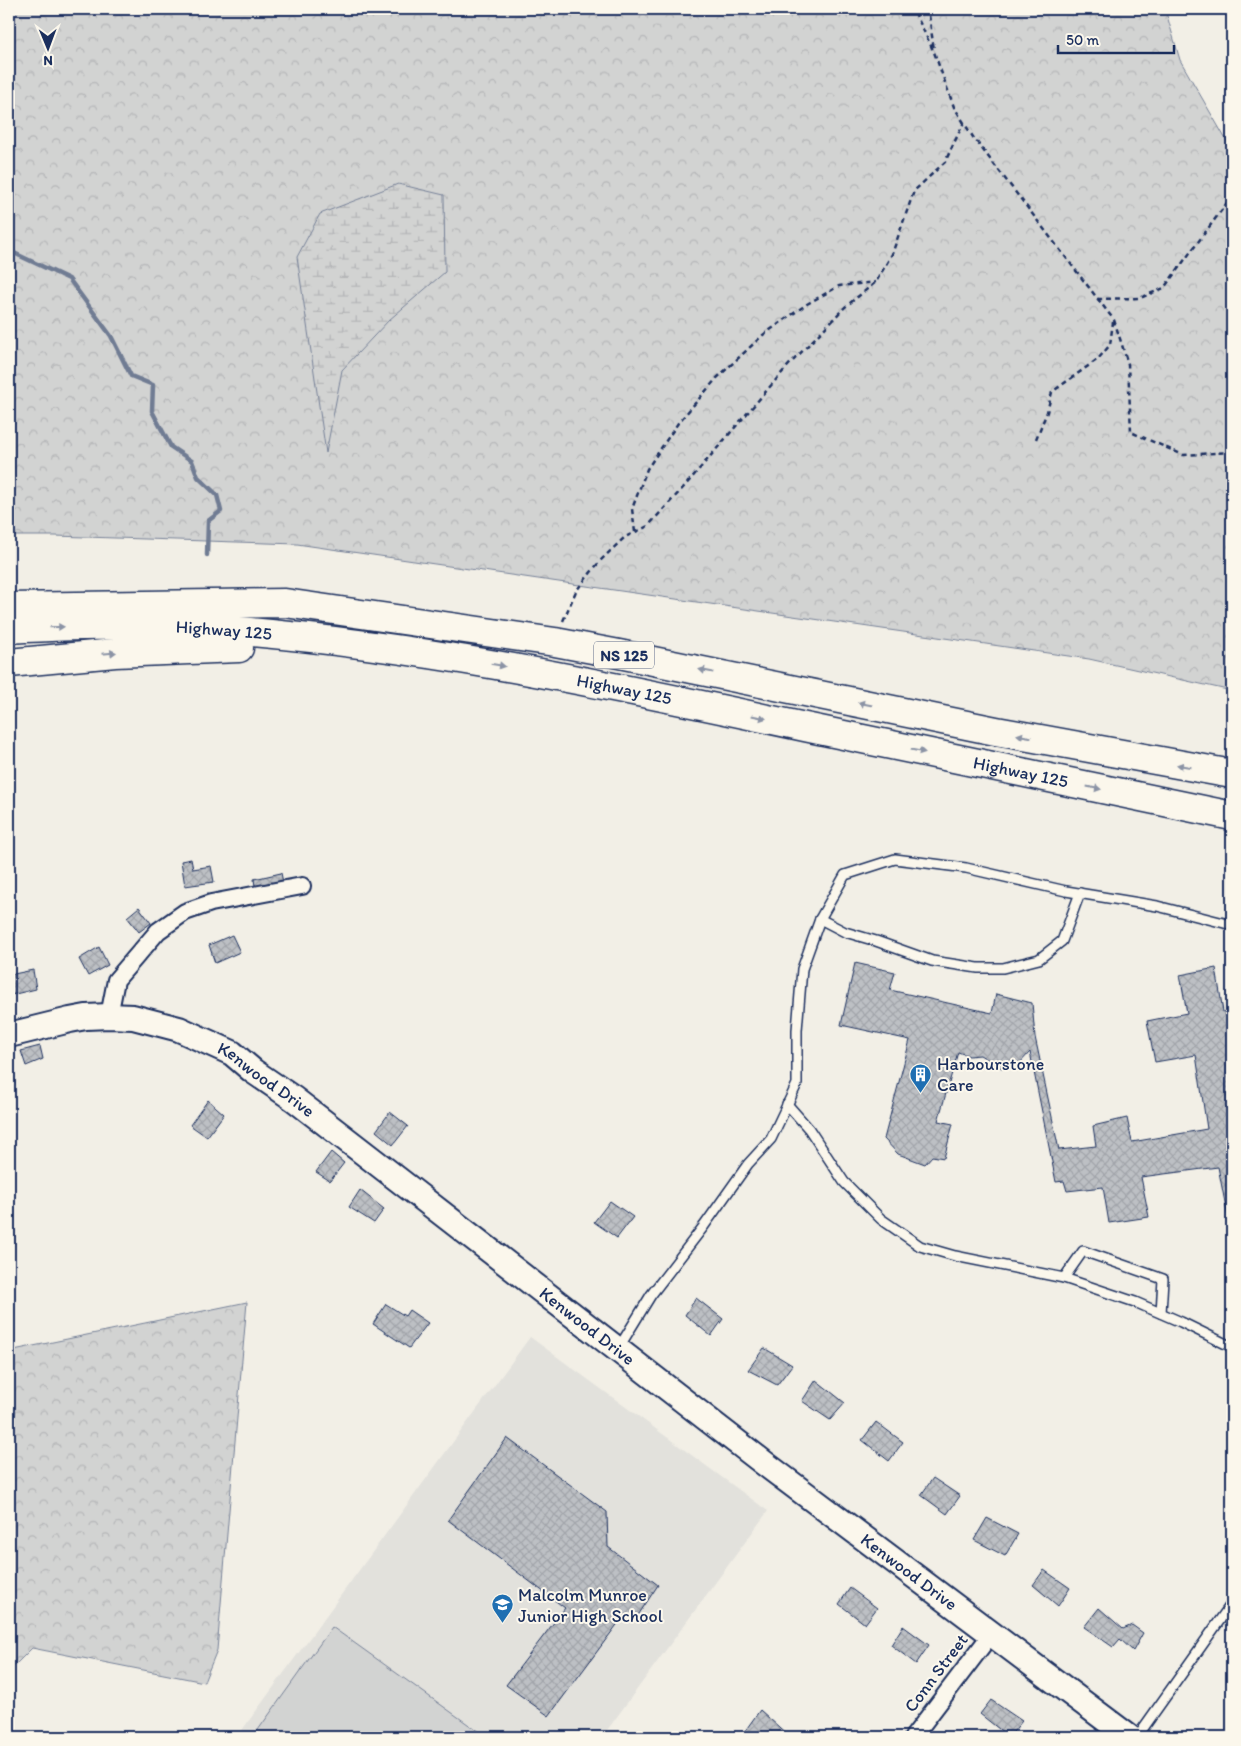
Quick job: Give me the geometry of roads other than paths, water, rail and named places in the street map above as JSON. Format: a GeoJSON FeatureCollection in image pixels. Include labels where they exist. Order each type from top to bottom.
{"type":"FeatureCollection","features":[{"type":"Feature","properties":{"kind":"highway","name":"Highway 125"},"geometry":{"type":"LineString","coordinates":[[9,607],[285,603],[554,642],[996,731],[1232,774]]}},
{"type":"Feature","properties":{"kind":"highway","name":"Highway 125"},"geometry":{"type":"LineString","coordinates":[[9,628],[182,627],[292,636],[469,660],[540,672],[708,706],[1043,778],[1232,816]]}},
{"type":"Feature","properties":{"kind":"highway"},"geometry":{"type":"LineString","coordinates":[[9,663],[115,653],[206,648],[280,649],[469,660]]}},
{"type":"Feature","properties":{"kind":"street"},"geometry":{"type":"LineString","coordinates":[[109,1016],[116,980],[158,931],[173,919],[211,902],[302,886]]}},
{"type":"Feature","properties":{"kind":"street","name":"Kenwood Drive"},"geometry":{"type":"LineString","coordinates":[[9,1035],[70,1020],[109,1016],[134,1017],[172,1027],[232,1053],[253,1071],[294,1099],[413,1191],[617,1351],[1129,1737]]}},
{"type":"Feature","properties":{"kind":"street","name":"Conn Street"},"geometry":{"type":"LineString","coordinates":[[913,1737],[992,1633]]}},
{"type":"Feature","properties":{"kind":"lane"},"geometry":{"type":"LineString","coordinates":[[617,1351],[651,1294],[704,1226],[748,1164],[772,1139],[797,1084],[797,1030],[802,969],[820,919],[844,875],[896,859],[966,868],[1080,893],[1157,906],[1232,925]]}},
{"type":"Feature","properties":{"kind":"lane"},"geometry":{"type":"LineString","coordinates":[[820,919],[845,932],[876,941],[932,962],[971,968],[1003,968],[1040,959],[1062,941],[1080,893]]}},
{"type":"Feature","properties":{"kind":"lane"},"geometry":{"type":"LineString","coordinates":[[788,1104],[809,1130],[844,1182],[881,1219],[920,1246],[955,1256],[1064,1278],[1135,1302],[1230,1343]]}},
{"type":"Feature","properties":{"kind":"lane"},"geometry":{"type":"LineString","coordinates":[[1064,1278],[1083,1251],[1163,1279],[1161,1313]]}},
{"type":"Feature","properties":{"kind":"lane"},"geometry":{"type":"LineString","coordinates":[[1138,1737],[1232,1603]]}},
{"type":"Feature","properties":{"kind":"waterway"},"geometry":{"type":"LineString","coordinates":[[9,249],[69,279],[111,336],[131,376],[153,385],[152,411],[171,447],[192,461],[198,477],[217,495],[221,511],[208,521],[207,555]]}},
{"type":"Feature","properties":{"kind":"place","name":"Harbourstone Care"},"geometry":{"type":"Point","coordinates":[921,1093]}},
{"type":"Feature","properties":{"kind":"place","name":"Malcolm Munroe Junior High School"},"geometry":{"type":"Point","coordinates":[502,1624]}}]}
